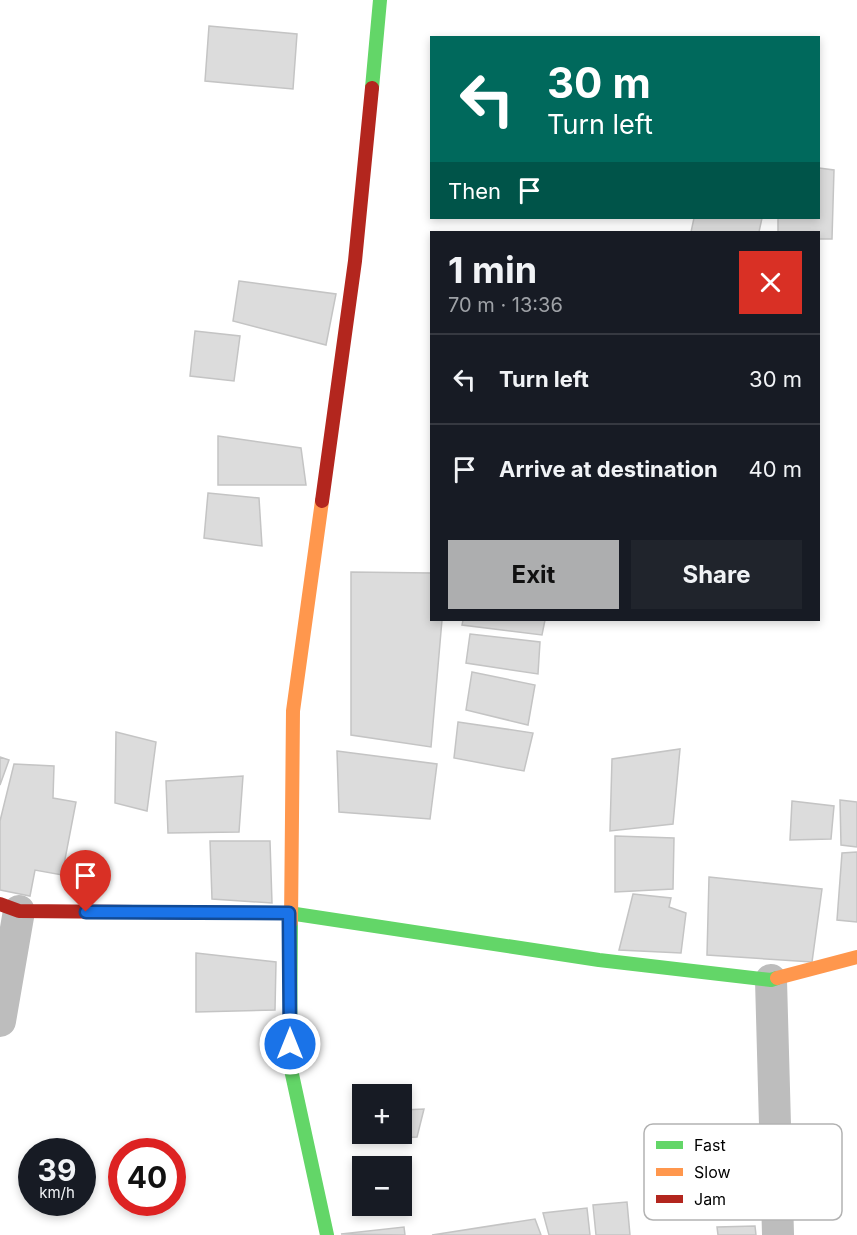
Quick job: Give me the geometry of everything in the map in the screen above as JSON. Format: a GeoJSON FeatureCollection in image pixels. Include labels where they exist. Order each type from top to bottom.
{"type":"FeatureCollection","features":[{"type":"Feature","properties":{"kind":"street"},"geometry":{"type":"LineString","coordinates":[[327,1235],[290,1065],[289,913],[293,711],[355,261],[380,0]]}},
{"type":"Feature","properties":{"kind":"street"},"geometry":{"type":"LineString","coordinates":[[0,1021],[9,908],[289,913],[599,960],[771,980],[857,957]]}},
{"type":"Feature","properties":{"kind":"street"},"geometry":{"type":"LineString","coordinates":[[771,980],[775,1124]]}},
{"type":"Feature","properties":{"kind":"building"},"geometry":{"type":"Polygon","coordinates":[[[209,26],[297,34],[293,89],[205,81],[209,26]]]}},
{"type":"Feature","properties":{"kind":"building"},"geometry":{"type":"Polygon","coordinates":[[[820,168],[834,170],[832,239],[820,239],[820,231],[778,231],[778,219],[820,219],[820,168]]]}},
{"type":"Feature","properties":{"kind":"building"},"geometry":{"type":"Polygon","coordinates":[[[694,219],[762,219],[759,231],[691,231],[694,219]]]}},
{"type":"Feature","properties":{"kind":"building"},"geometry":{"type":"Polygon","coordinates":[[[239,281],[336,294],[326,345],[233,321],[239,281]]]}},
{"type":"Feature","properties":{"kind":"building"},"geometry":{"type":"Polygon","coordinates":[[[195,331],[240,336],[234,381],[190,376],[195,331]]]}},
{"type":"Feature","properties":{"kind":"building"},"geometry":{"type":"Polygon","coordinates":[[[218,436],[301,448],[306,485],[218,485],[218,436]]]}},
{"type":"Feature","properties":{"kind":"building"},"geometry":{"type":"Polygon","coordinates":[[[208,493],[259,498],[262,546],[204,538],[208,493]]]}},
{"type":"Feature","properties":{"kind":"building"},"geometry":{"type":"Polygon","coordinates":[[[351,572],[430,573],[430,621],[442,621],[431,747],[351,735],[351,572]]]}},
{"type":"Feature","properties":{"kind":"building"},"geometry":{"type":"Polygon","coordinates":[[[463,621],[545,621],[542,635],[462,625],[463,621]]]}},
{"type":"Feature","properties":{"kind":"building"},"geometry":{"type":"Polygon","coordinates":[[[470,634],[540,642],[538,674],[466,663],[470,634]]]}},
{"type":"Feature","properties":{"kind":"building"},"geometry":{"type":"Polygon","coordinates":[[[472,672],[535,685],[528,725],[466,710],[472,672]]]}},
{"type":"Feature","properties":{"kind":"building"},"geometry":{"type":"Polygon","coordinates":[[[458,722],[533,733],[524,771],[454,758],[458,722]]]}},
{"type":"Feature","properties":{"kind":"building"},"geometry":{"type":"Polygon","coordinates":[[[116,732],[156,742],[147,811],[115,803],[116,732]]]}},
{"type":"Feature","properties":{"kind":"building"},"geometry":{"type":"Polygon","coordinates":[[[680,749],[673,824],[610,831],[612,759],[680,749]]]}},
{"type":"Feature","properties":{"kind":"building"},"geometry":{"type":"Polygon","coordinates":[[[337,751],[437,764],[430,819],[339,812],[337,751]]]}},
{"type":"Feature","properties":{"kind":"building"},"geometry":{"type":"Polygon","coordinates":[[[0,757],[9,760],[0,785],[0,757]]]}},
{"type":"Feature","properties":{"kind":"building"},"geometry":{"type":"Polygon","coordinates":[[[14,764],[54,766],[53,798],[76,802],[62,875],[35,870],[30,896],[0,890],[0,821],[14,764]]]}},
{"type":"Feature","properties":{"kind":"building"},"geometry":{"type":"Polygon","coordinates":[[[243,776],[239,832],[168,833],[166,781],[243,776]]]}},
{"type":"Feature","properties":{"kind":"building"},"geometry":{"type":"Polygon","coordinates":[[[840,800],[857,802],[857,847],[841,845],[840,800]]]}},
{"type":"Feature","properties":{"kind":"building"},"geometry":{"type":"Polygon","coordinates":[[[792,801],[834,806],[831,839],[790,840],[792,801]]]}},
{"type":"Feature","properties":{"kind":"building"},"geometry":{"type":"Polygon","coordinates":[[[615,836],[674,838],[673,889],[615,892],[615,836]]]}},
{"type":"Feature","properties":{"kind":"building"},"geometry":{"type":"Polygon","coordinates":[[[210,841],[270,841],[272,903],[212,899],[210,841]]]}},
{"type":"Feature","properties":{"kind":"building"},"geometry":{"type":"Polygon","coordinates":[[[857,852],[857,922],[837,920],[842,853],[857,852]]]}},
{"type":"Feature","properties":{"kind":"building"},"geometry":{"type":"Polygon","coordinates":[[[709,877],[822,889],[812,962],[707,955],[709,877]]]}},
{"type":"Feature","properties":{"kind":"building"},"geometry":{"type":"Polygon","coordinates":[[[633,894],[671,898],[669,907],[686,913],[681,953],[619,950],[633,894]]]}},
{"type":"Feature","properties":{"kind":"building"},"geometry":{"type":"Polygon","coordinates":[[[196,953],[276,962],[275,1010],[196,1012],[196,953]]]}},
{"type":"Feature","properties":{"kind":"building"},"geometry":{"type":"Polygon","coordinates":[[[424,1109],[417,1137],[412,1137],[412,1110],[424,1109]]]}},
{"type":"Feature","properties":{"kind":"building"},"geometry":{"type":"Polygon","coordinates":[[[627,1202],[630,1235],[596,1235],[593,1205],[627,1202]]]}},
{"type":"Feature","properties":{"kind":"building"},"geometry":{"type":"Polygon","coordinates":[[[587,1208],[590,1235],[549,1235],[543,1213],[587,1208]]]}},
{"type":"Feature","properties":{"kind":"building"},"geometry":{"type":"Polygon","coordinates":[[[535,1219],[541,1235],[432,1235],[535,1219]]]}},
{"type":"Feature","properties":{"kind":"building"},"geometry":{"type":"Polygon","coordinates":[[[755,1226],[756,1235],[718,1235],[717,1227],[755,1226]]]}},
{"type":"Feature","properties":{"kind":"building"},"geometry":{"type":"Polygon","coordinates":[[[404,1227],[405,1235],[341,1234],[404,1227]]]}},
{"type":"Feature","properties":{"kind":"traffic: fast"},"geometry":{"type":"LineString","coordinates":[[372,88],[380,0]]}},
{"type":"Feature","properties":{"kind":"traffic: fast"},"geometry":{"type":"LineString","coordinates":[[252,913],[289,913],[599,960],[771,980],[777,978]]}},
{"type":"Feature","properties":{"kind":"traffic: fast"},"geometry":{"type":"LineString","coordinates":[[291,922],[290,1065],[327,1235]]}},
{"type":"Feature","properties":{"kind":"traffic: slow"},"geometry":{"type":"LineString","coordinates":[[291,922],[293,711],[322,501]]}},
{"type":"Feature","properties":{"kind":"traffic: slow"},"geometry":{"type":"LineString","coordinates":[[777,978],[857,957]]}},
{"type":"Feature","properties":{"kind":"traffic: jam"},"geometry":{"type":"LineString","coordinates":[[322,501],[355,261],[372,88]]}},
{"type":"Feature","properties":{"kind":"traffic: jam"},"geometry":{"type":"LineString","coordinates":[[0,904],[19,911],[252,913]]}},
{"type":"Feature","properties":{"kind":"route"},"geometry":{"type":"LineString","coordinates":[[86,912],[289,913],[290,1044]]}}]}
